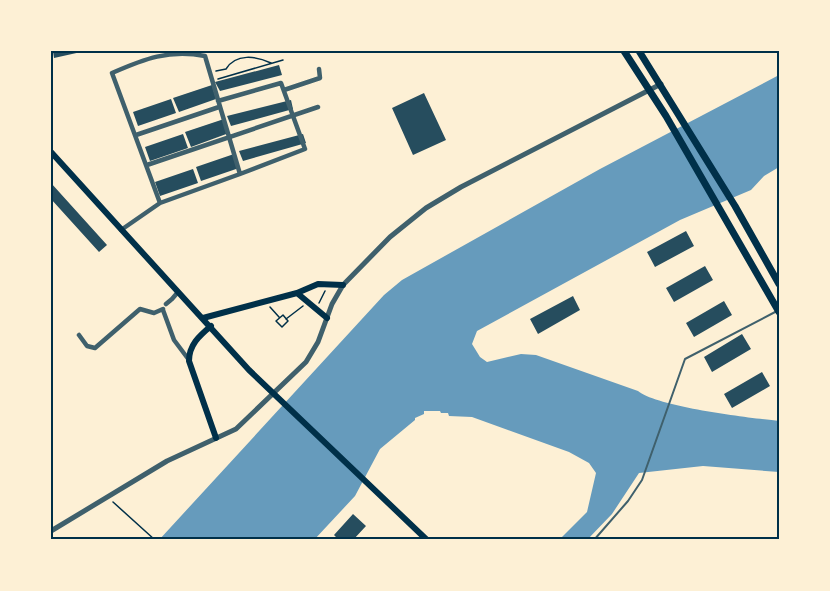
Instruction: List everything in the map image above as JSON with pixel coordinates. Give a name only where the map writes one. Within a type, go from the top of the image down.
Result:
[{"type":"main road","points":[[624,51],[666,116],[778,311]]},
{"type":"main road","points":[[639,51],[678,110],[779,284]]},
{"type":"main road","points":[[51,152],[249,370],[426,539]]},
{"type":"main road","points":[[203,318],[297,293],[318,284],[344,285]]},
{"type":"main road","points":[[297,293],[327,318]]},
{"type":"main road","points":[[211,326],[199,336],[193,345],[189,353],[189,361],[216,438]]},
{"type":"street","points":[[160,202],[111,72],[141,60],[185,52],[205,56],[240,174]]},
{"type":"street","points":[[284,90],[320,78],[320,69]]},
{"type":"street","points":[[121,230],[160,202],[305,149],[281,83],[135,135]]},
{"type":"street","points":[[51,531],[167,461],[236,429],[306,362],[318,342],[344,285],[390,237],[426,208],[471,182],[661,84]]},
{"type":"street","points":[[147,165],[318,107]]},
{"type":"street","points":[[79,334],[87,346],[95,348],[140,309],[149,313],[164,307],[178,292]]},
{"type":"street","points":[[164,307],[174,340],[189,361]]},
{"type":"lane","points":[[594,540],[642,480],[685,359],[778,311]]},
{"type":"path","points":[[209,70],[221,71],[226,69],[232,61],[246,57],[260,58],[272,64]]},
{"type":"path","points":[[212,81],[283,60]]},
{"type":"path","points":[[316,308],[328,285]]},
{"type":"path","points":[[264,300],[280,318]]},
{"type":"path","points":[[286,319],[309,302]]},
{"type":"path","points":[[283,315],[286,319],[288,321],[282,327],[276,321],[283,315]]},
{"type":"path","points":[[107,497],[155,540]]},
{"type":"water","points":[[779,75],[779,167],[764,176],[751,190],[680,220],[477,331],[472,344],[480,357],[487,362],[521,354],[536,355],[664,402],[705,411],[779,421],[779,472],[703,466],[639,473],[612,514],[587,540],[559,540],[587,512],[596,473],[589,463],[569,452],[472,417],[449,416],[448,413],[440,411],[424,411],[424,414],[415,418],[380,449],[355,496],[314,540],[159,540],[384,295],[402,280],[600,169]]},
{"type":"building","points":[[53,51],[81,51],[81,52],[54,58]]},
{"type":"building","points":[[279,65],[282,75],[220,91],[215,82]]},
{"type":"building","points":[[212,85],[216,99],[179,112],[173,98]]},
{"type":"building","points":[[424,93],[446,140],[413,155],[392,108]]},
{"type":"building","points":[[171,99],[176,113],[138,126],[133,112]]},
{"type":"building","points":[[291,100],[293,109],[231,126],[227,116]]},
{"type":"building","points":[[224,119],[229,133],[191,147],[185,132]]},
{"type":"building","points":[[183,134],[188,148],[150,161],[145,147]]},
{"type":"building","points":[[303,134],[306,143],[243,161],[239,151]]},
{"type":"building","points":[[234,154],[239,168],[201,181],[196,167]]},
{"type":"building","points":[[193,169],[198,183],[160,196],[155,182]]},
{"type":"building","points":[[51,183],[107,245],[99,252],[51,199]]},
{"type":"building","points":[[686,231],[694,246],[655,267],[647,252]]},
{"type":"building","points":[[705,266],[713,280],[674,302],[666,288]]},
{"type":"building","points":[[573,296],[580,310],[538,334],[530,319]]},
{"type":"building","points":[[724,301],[732,315],[694,337],[686,323]]},
{"type":"building","points":[[742,334],[751,349],[712,372],[704,357]]},
{"type":"building","points":[[762,372],[770,386],[732,408],[724,394]]},
{"type":"building","points":[[353,514],[366,526],[353,540],[339,540],[334,535]]}]
